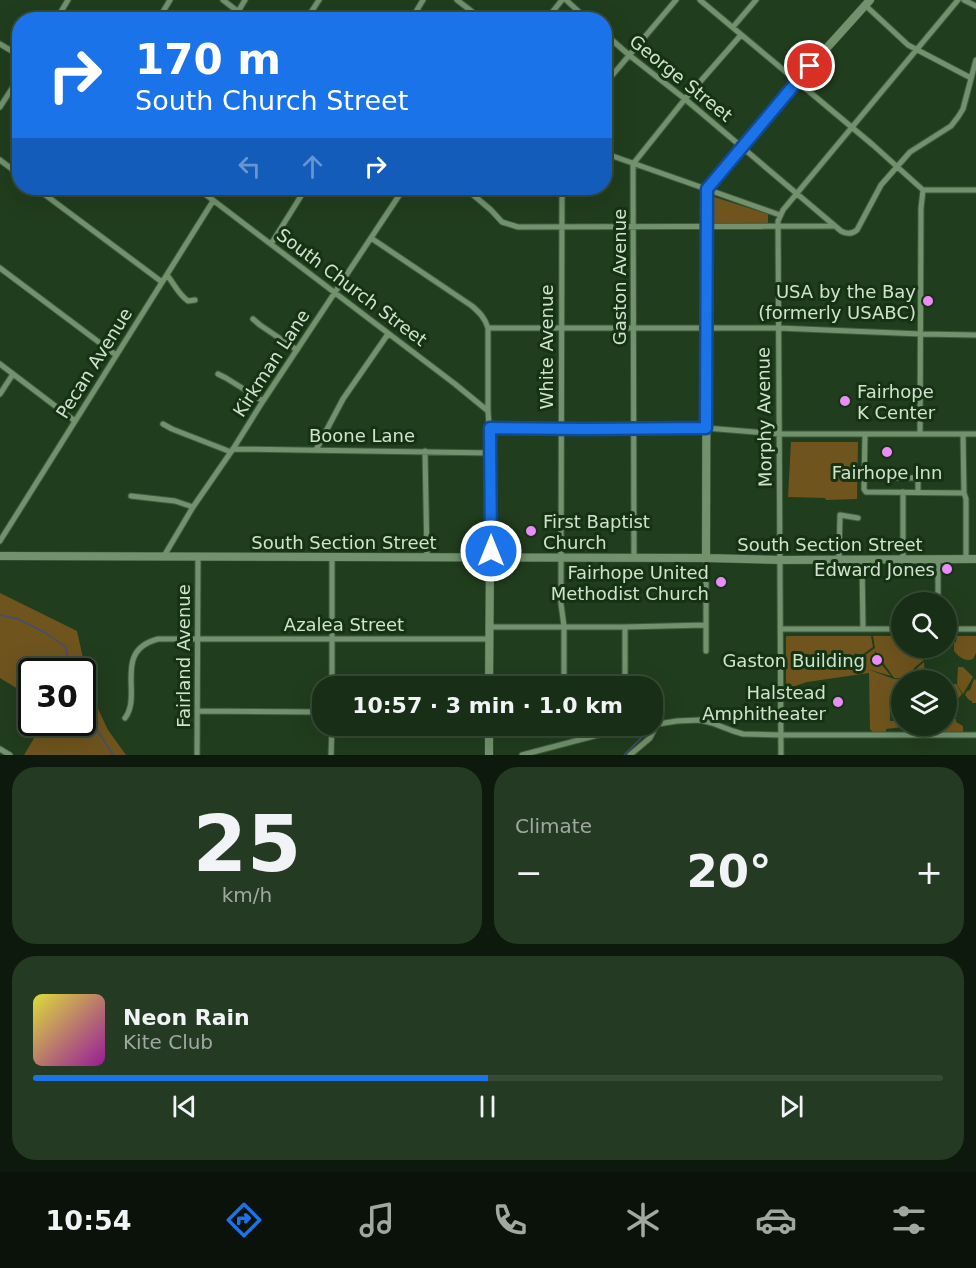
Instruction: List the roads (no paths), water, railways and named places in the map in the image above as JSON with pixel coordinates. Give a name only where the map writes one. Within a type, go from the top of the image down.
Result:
[{"type":"street","points":[[223,0],[238,12],[245,0]]},
{"type":"street","points":[[457,0],[473,12]]},
{"type":"street","points":[[553,12],[564,0],[578,12]]},
{"type":"street","points":[[612,75],[676,0]]},
{"type":"street","points":[[700,0],[898,166],[923,190],[976,190]]},
{"type":"street","points":[[733,27],[756,0]]},
{"type":"street","name":"Morphy Avenue","points":[[781,755],[777,226],[780,215],[796,194],[958,0]]},
{"type":"street","points":[[964,0],[976,6]]},
{"type":"street","points":[[706,651],[707,189],[797,81],[868,3],[908,45],[971,78]]},
{"type":"street","points":[[633,164],[741,34]]},
{"type":"street","name":"George Street","points":[[612,40],[843,233],[857,230],[881,185],[898,166]]},
{"type":"street","points":[[898,166],[910,152],[951,126],[958,117],[963,109],[976,60]]},
{"type":"street","points":[[0,106],[12,88]]},
{"type":"street","points":[[612,156],[780,215]]},
{"type":"street","name":"Gaston Avenue","points":[[633,164],[634,558]]},
{"type":"street","points":[[920,434],[923,190]]},
{"type":"street","points":[[45,195],[162,282]]},
{"type":"street","name":"South Church Street","points":[[207,195],[488,411]]},
{"type":"street","points":[[271,244],[302,195]]},
{"type":"street","name":"Kirkman Lane","points":[[164,556],[193,507],[399,195]]},
{"type":"street","points":[[473,195],[498,219],[518,227],[834,226]]},
{"type":"street","name":"White Avenue","points":[[562,195],[561,604],[564,626],[564,676]]},
{"type":"street","name":"Pecan Avenue","points":[[0,541],[213,201]]},
{"type":"street","points":[[371,238],[472,306],[480,313],[488,328],[488,411],[491,453],[489,676]]},
{"type":"street","points":[[0,268],[116,355]]},
{"type":"street","points":[[167,275],[181,296],[188,301],[195,300]]},
{"type":"street","points":[[253,319],[297,350]]},
{"type":"street","points":[[488,328],[778,328],[976,335]]},
{"type":"street","points":[[316,450],[344,399],[388,334]]},
{"type":"street","points":[[0,364],[75,421]]},
{"type":"street","points":[[0,394],[13,374]]},
{"type":"street","points":[[218,374],[263,400]]},
{"type":"street","name":"Boone Lane","points":[[163,424],[232,451],[491,453]]},
{"type":"street","points":[[490,428],[706,428],[780,434],[976,434]]},
{"type":"street","points":[[864,434],[864,489],[866,492],[964,493]]},
{"type":"street","points":[[963,434],[966,560]]},
{"type":"street","points":[[426,451],[427,557]]},
{"type":"street","points":[[864,477],[915,478],[918,481],[918,493]]},
{"type":"street","points":[[903,492],[903,560]]},
{"type":"street","points":[[131,496],[175,501],[193,507]]},
{"type":"street","points":[[839,560],[840,514],[858,518]]},
{"type":"street","name":"South Section Street","points":[[0,556],[976,560]]},
{"type":"street","name":"Fairland Avenue","points":[[197,755],[198,557]]},
{"type":"street","points":[[332,558],[332,676]]},
{"type":"street","points":[[862,560],[863,629]]},
{"type":"street","points":[[938,560],[938,592]]},
{"type":"street","points":[[489,627],[706,625]]},
{"type":"street","points":[[625,627],[626,676]]},
{"type":"street","points":[[781,629],[891,629]]},
{"type":"street","points":[[957,629],[976,629]]},
{"type":"street","name":"Azalea Street","points":[[125,718],[130,709],[134,658],[148,642],[158,639],[489,639]]},
{"type":"street","points":[[197,711],[312,712]]},
{"type":"street","points":[[663,723],[700,720],[744,734],[976,735]]},
{"type":"street","points":[[331,755],[332,736]]},
{"type":"street","points":[[489,736],[489,755]]},
{"type":"street","points":[[522,755],[594,736]]},
{"type":"street","points":[[630,755],[651,736]]},
{"type":"street","points":[[0,749],[10,755]]},
{"type":"waterway","points":[[0,615],[18,619],[44,632],[66,647],[68,658]]},
{"type":"waterway","points":[[96,728],[113,755]]},
{"type":"waterway","points":[[624,755],[643,736]]},
{"type":"place","name":"USA by the Bay (formerly USABC)","points":[[928,301]]},
{"type":"place","name":"Fairhope K Center","points":[[845,401]]},
{"type":"place","name":"Fairhope Inn","points":[[887,452]]},
{"type":"place","name":"First Baptist Church","points":[[531,531]]},
{"type":"place","name":"Edward Jones","points":[[947,569]]},
{"type":"place","name":"Fairhope United Methodist Church","points":[[721,582]]},
{"type":"place","name":"Gaston Building","points":[[877,660]]},
{"type":"place","name":"Halstead Amphitheater","points":[[838,702]]}]
